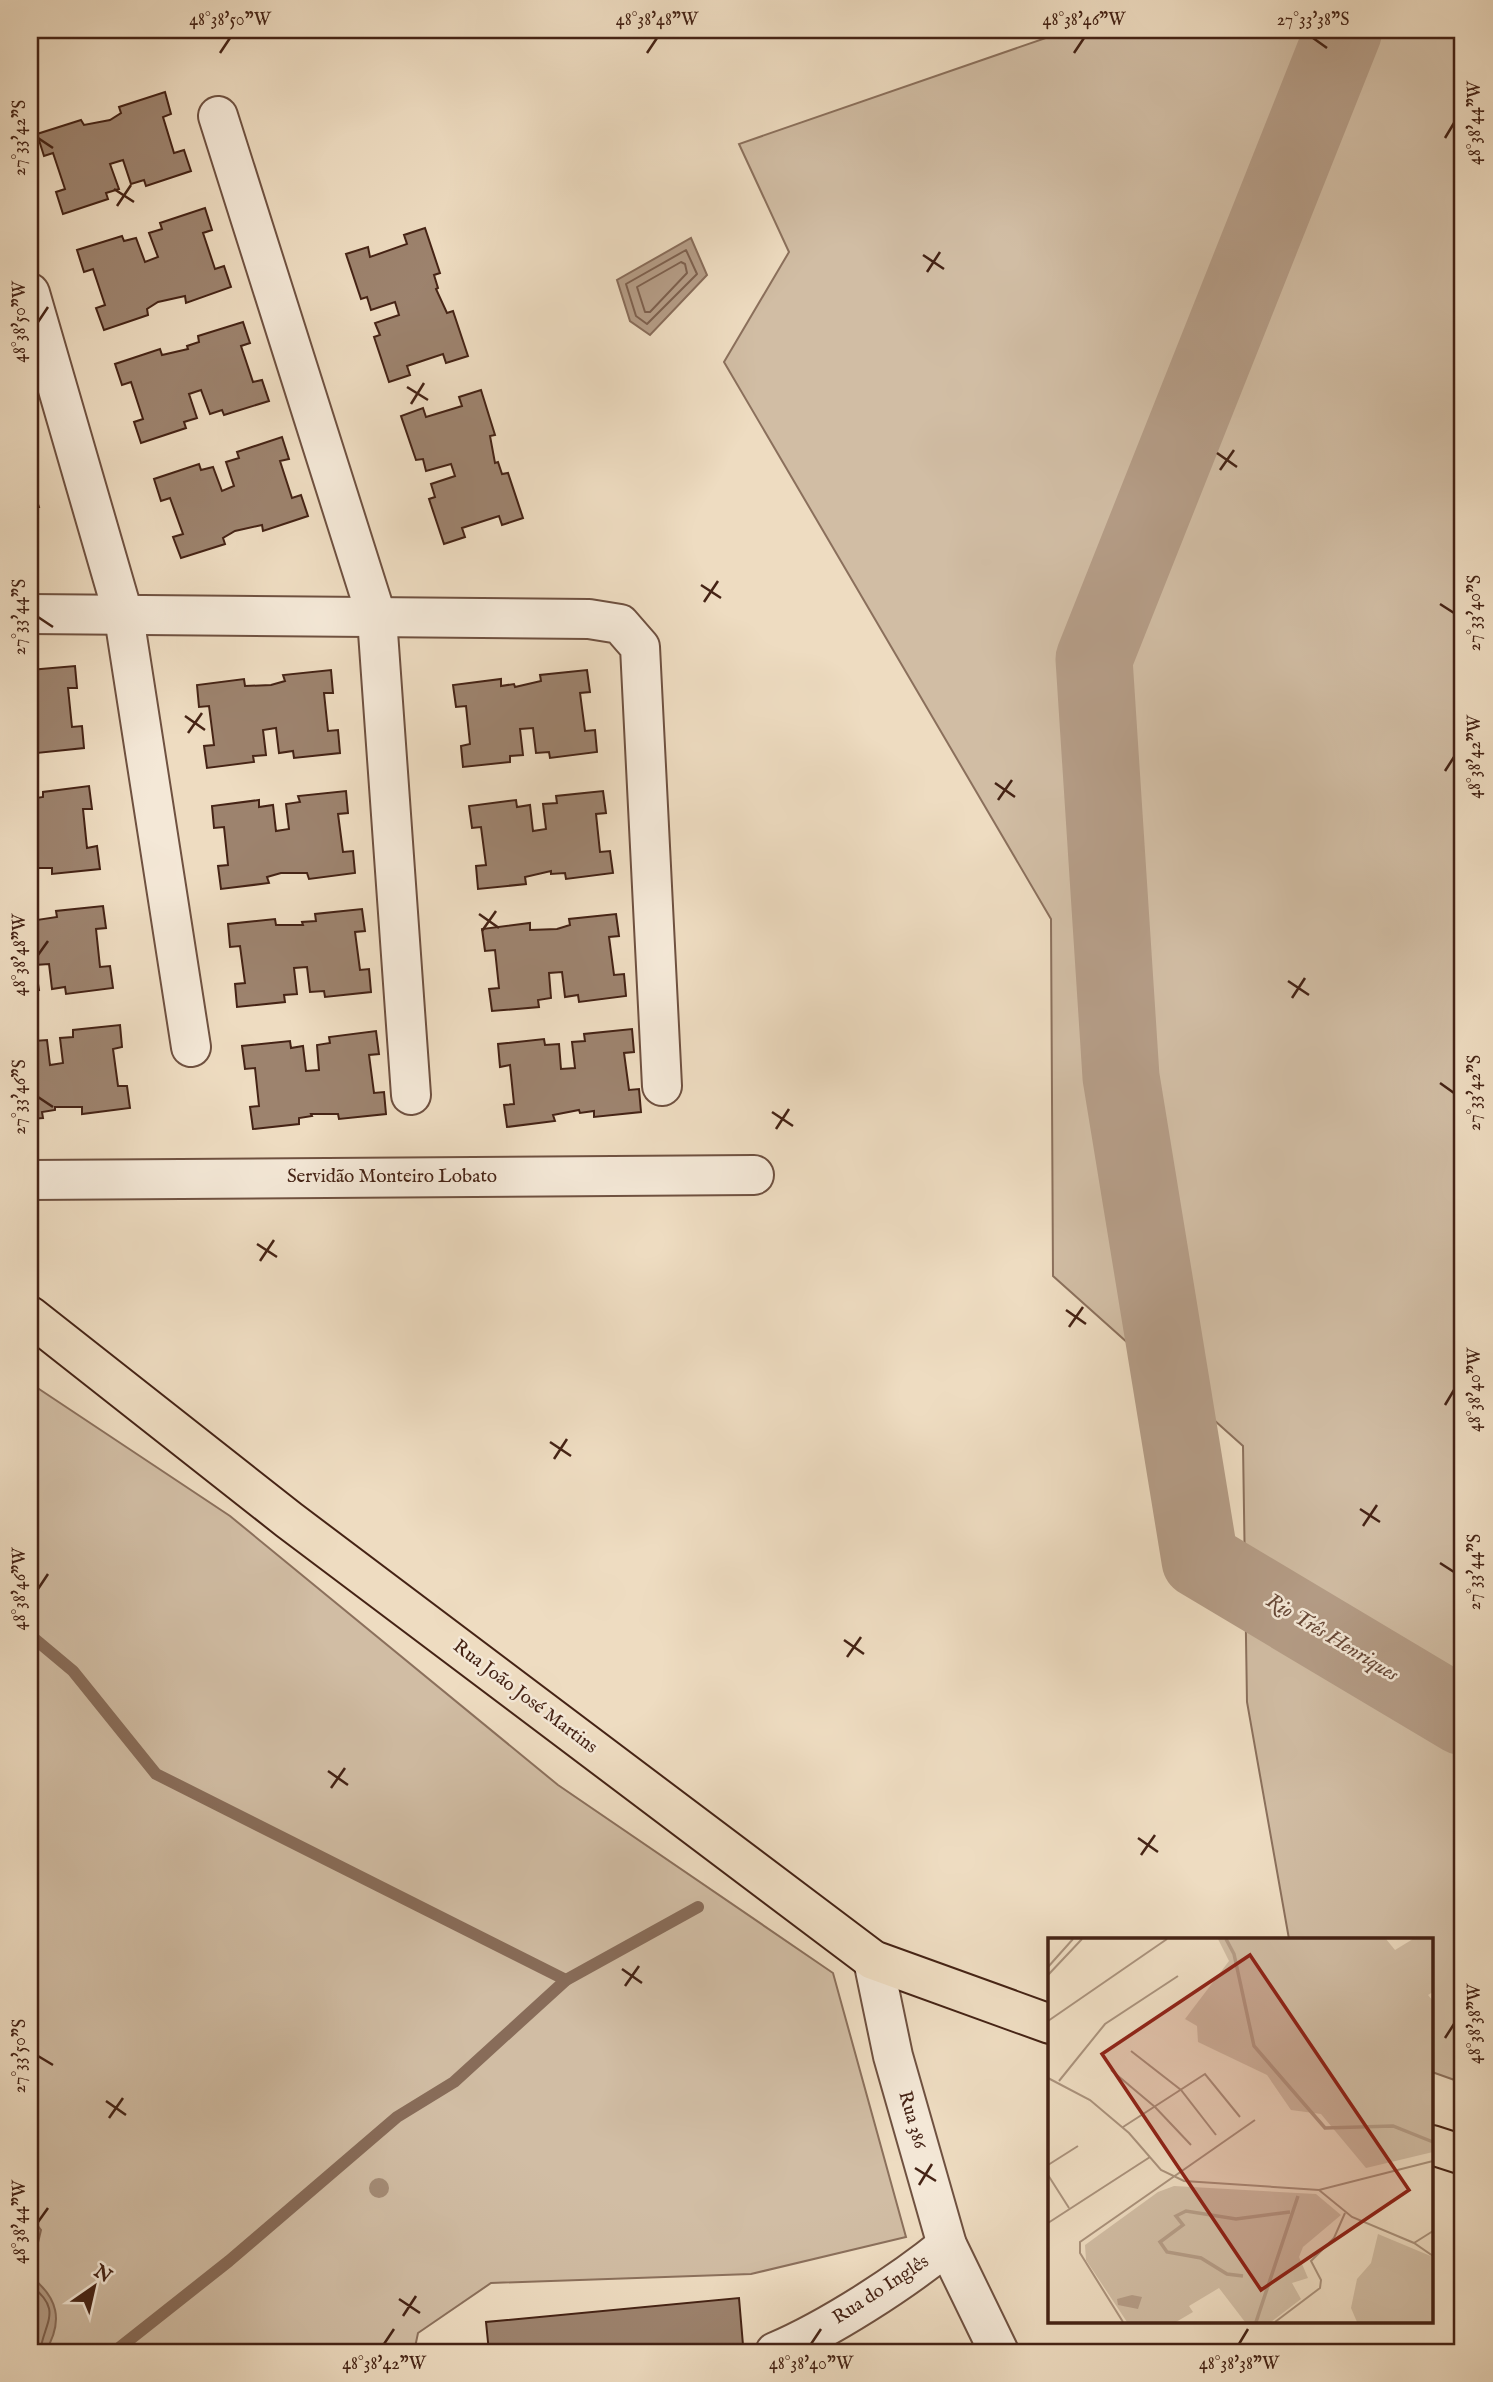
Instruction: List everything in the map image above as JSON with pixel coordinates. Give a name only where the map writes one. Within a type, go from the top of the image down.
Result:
[{"type":"main road","name":"Rua João José Martins","points":[[30,1316],[289,1520],[873,1960],[1048,2023]]},
{"type":"main road","points":[[1434,2146],[1463,2155]]},
{"type":"street","points":[[218,116],[377,618],[411,1095]]},
{"type":"street","points":[[30,293],[124,617],[191,1047]]},
{"type":"street","points":[[30,614],[124,617],[590,619],[620,624],[640,647],[662,1086]]},
{"type":"street","name":"Servidão Monteiro Lobato","points":[[30,1180],[754,1175]]},
{"type":"street","name":"Rua 386","points":[[873,1960],[893,2056],[947,2245],[999,2352]]},
{"type":"street","name":"Rua do Inglês","points":[[775,2352],[801,2341],[924,2264],[947,2245]]},
{"type":"shaded area","points":[[1069,30],[1463,30],[1463,2083],[1434,2073],[1434,1938],[1289,1938],[1247,1702],[1243,1446],[1053,1276],[1051,919],[724,362],[789,252],[739,144]]},
{"type":"shaded area","points":[[30,1383],[230,1516],[558,1785],[833,1973],[906,2237],[751,2274],[491,2283],[418,2333],[414,2352],[30,2352]]},
{"type":"water","points":[[691,238],[707,275],[650,335],[630,321],[617,280]]},
{"type":"water","points":[[30,2216],[41,2230],[30,2276]]},
{"type":"water","points":[[30,2276],[47,2292],[55,2310],[55,2330],[45,2352],[30,2352]]},
{"type":"building","points":[[165,92],[171,114],[163,117],[174,153],[184,150],[191,171],[146,186],[144,180],[131,184],[123,160],[110,164],[119,189],[106,193],[108,199],[63,214],[56,192],[65,189],[53,153],[44,156],[37,134],[81,120],[84,125],[110,120],[121,113],[119,107]]},
{"type":"building","points":[[205,208],[212,230],[203,233],[215,269],[224,266],[231,287],[186,303],[185,296],[158,302],[147,309],[148,315],[104,330],[96,308],[105,305],[93,269],[84,272],[77,250],[122,236],[124,241],[136,238],[145,262],[158,257],[149,233],[162,229],[160,223]]},
{"type":"building","points":[[425,228],[440,273],[434,275],[438,288],[436,289],[447,313],[453,311],[468,356],[446,363],[443,354],[407,366],[410,375],[389,382],[374,337],[380,335],[375,323],[399,315],[395,302],[371,310],[367,297],[361,299],[346,254],[368,247],[370,257],[407,244],[404,235]]},
{"type":"building","points":[[243,322],[250,343],[241,346],[253,382],[262,380],[269,401],[224,415],[222,410],[210,414],[201,390],[189,394],[197,418],[184,422],[186,428],[141,443],[134,422],[143,419],[131,382],[122,385],[115,364],[160,349],[162,355],[188,349],[187,346],[199,342],[198,336]]},
{"type":"building","points":[[481,390],[495,435],[490,436],[495,463],[498,462],[502,474],[508,473],[523,518],[502,525],[499,516],[462,528],[465,537],[444,544],[429,499],[435,497],[431,484],[455,476],[451,464],[426,471],[423,459],[416,460],[401,416],[423,408],[426,417],[462,406],[459,397]]},
{"type":"building","points":[[282,437],[289,459],[280,461],[292,498],[301,495],[308,516],[263,531],[262,525],[235,531],[223,538],[225,544],[181,558],[173,537],[183,534],[170,498],[161,501],[154,479],[199,464],[201,470],[213,467],[222,491],[234,486],[226,462],[239,458],[237,452]]},
{"type":"building","points":[[32,486],[39,507],[30,510],[30,487]]},
{"type":"building","points":[[75,666],[77,688],[68,688],[72,727],[82,726],[84,748],[37,753],[37,747],[30,748],[30,670]]},
{"type":"building","points":[[331,670],[333,693],[324,693],[328,731],[338,730],[340,753],[294,758],[293,751],[279,753],[276,728],[263,730],[266,755],[253,756],[254,762],[207,768],[204,746],[214,745],[209,706],[199,707],[197,685],[244,679],[245,686],[271,685],[285,681],[283,675]]},
{"type":"building","points":[[587,670],[590,692],[580,693],[585,731],[595,730],[597,752],[550,758],[549,752],[536,753],[533,728],[520,729],[523,755],[510,756],[510,762],[463,767],[461,746],[470,744],[466,706],[456,707],[453,685],[501,679],[501,686],[514,684],[515,687],[541,681],[540,675]]},
{"type":"building","points":[[89,786],[92,809],[83,809],[87,848],[97,846],[100,869],[52,874],[52,868],[30,868],[30,824],[33,824],[30,799],[43,797],[43,792]]},
{"type":"building","points":[[346,791],[348,813],[338,814],[343,852],[353,851],[355,873],[309,879],[307,873],[281,873],[267,877],[269,883],[221,889],[218,866],[228,865],[224,827],[214,828],[212,806],[259,800],[259,807],[273,805],[276,831],[289,829],[286,804],[300,802],[298,796]]},
{"type":"building","points":[[603,791],[606,813],[596,814],[600,852],[610,851],[613,873],[566,879],[565,873],[551,874],[551,871],[525,877],[526,884],[478,889],[476,866],[486,865],[481,827],[472,828],[469,806],[516,800],[517,807],[530,805],[533,831],[546,829],[543,804],[557,803],[556,796]]},
{"type":"building","points":[[103,906],[106,928],[96,929],[100,967],[110,966],[113,988],[66,994],[65,987],[52,989],[49,964],[35,965],[39,990],[30,991],[30,921],[57,917],[56,911]]},
{"type":"building","points":[[362,909],[365,931],[355,932],[360,970],[369,969],[371,992],[325,997],[324,991],[310,992],[307,967],[294,968],[297,994],[284,995],[285,1002],[237,1007],[235,984],[245,983],[240,946],[230,947],[228,924],[275,919],[276,925],[303,925],[302,922],[316,921],[315,914]]},
{"type":"building","points":[[616,914],[619,936],[609,937],[614,975],[624,974],[626,996],[579,1002],[578,995],[565,997],[562,972],[549,973],[551,998],[538,1000],[539,1007],[492,1011],[489,989],[499,988],[495,950],[485,951],[482,929],[530,923],[530,930],[557,929],[570,925],[569,919]]},
{"type":"building","points":[[120,1025],[122,1047],[113,1049],[118,1086],[127,1086],[130,1108],[82,1114],[82,1107],[55,1107],[55,1110],[42,1112],[43,1118],[30,1119],[30,1036],[33,1035],[34,1041],[47,1040],[50,1065],[63,1063],[60,1038],[73,1037],[73,1030]]},
{"type":"building","points":[[632,1029],[634,1052],[624,1053],[629,1090],[639,1089],[641,1112],[594,1117],[594,1111],[580,1113],[579,1110],[553,1115],[555,1121],[507,1127],[504,1105],[514,1104],[510,1065],[500,1067],[498,1044],[544,1039],[545,1045],[559,1044],[561,1069],[575,1068],[572,1042],[585,1041],[584,1034]]},
{"type":"building","points":[[376,1031],[379,1054],[369,1055],[374,1093],[384,1092],[386,1114],[339,1119],[338,1114],[311,1114],[312,1116],[299,1118],[299,1124],[253,1129],[250,1107],[259,1106],[255,1068],[245,1069],[242,1046],[290,1041],[291,1048],[303,1046],[306,1071],[319,1070],[317,1045],[330,1043],[329,1037]]},
{"type":"building","points":[[739,2298],[743,2345],[665,2352],[489,2352],[486,2322]]},
{"type":"waterway","name":"Rio Três Henriques","points":[[1344,30],[1094,659],[1121,1077],[1200,1560],[1463,1717]]},
{"type":"waterway","points":[[30,1635],[73,1671],[156,1774],[566,1980]]},
{"type":"waterway","points":[[114,2352],[229,2261],[397,2117],[454,2082],[566,1980],[698,1907]]}]
